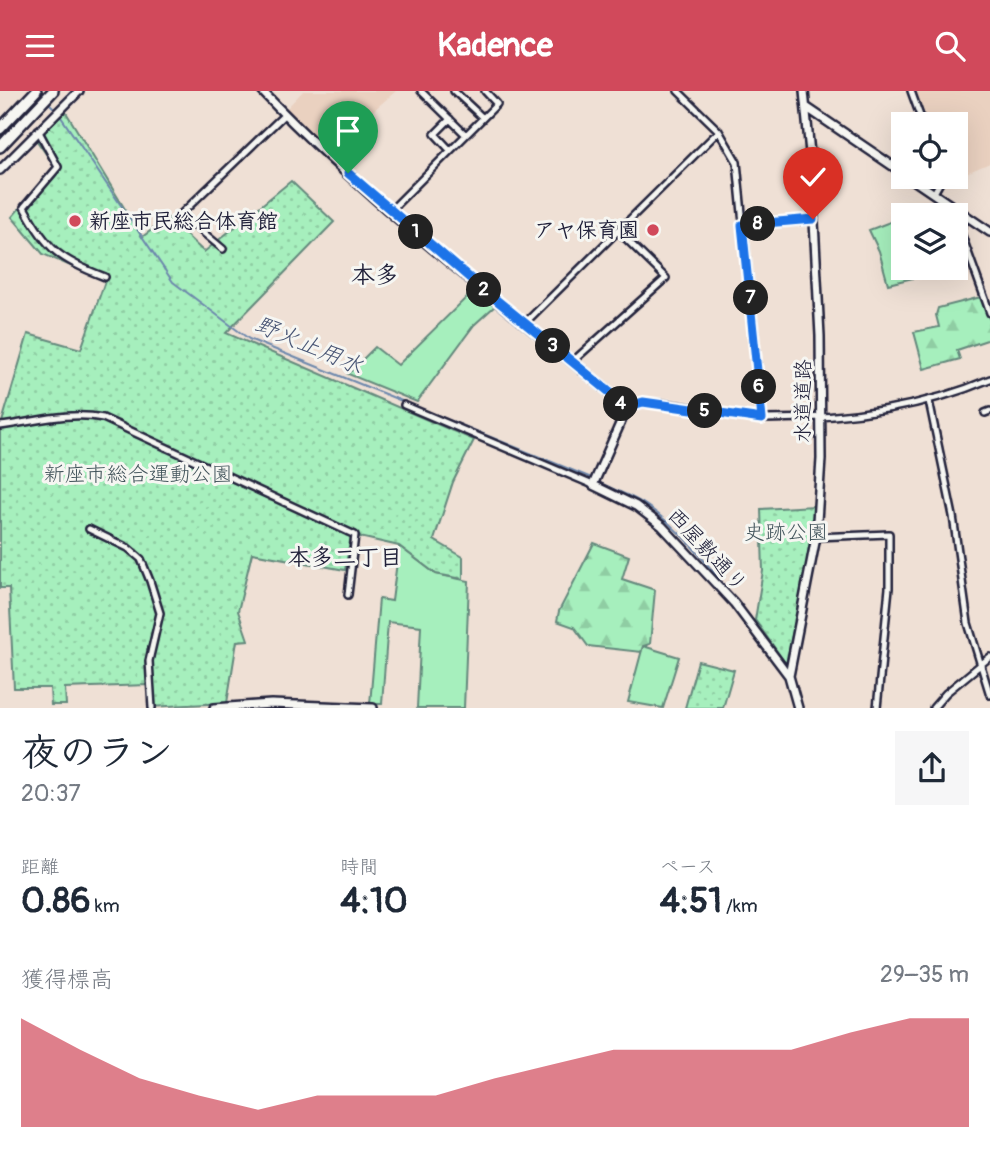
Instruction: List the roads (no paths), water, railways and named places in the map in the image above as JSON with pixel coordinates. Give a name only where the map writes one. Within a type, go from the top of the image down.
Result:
[{"type":"highway","points":[[0,129],[36,91]]},
{"type":"highway","points":[[0,147],[53,91]]},
{"type":"street","points":[[0,170],[79,91]]},
{"type":"street","points":[[262,91],[391,210],[524,324],[618,399],[623,408],[620,424],[593,485],[404,405]]},
{"type":"street","points":[[421,91],[466,135]]},
{"type":"street","points":[[454,91],[483,118]]},
{"type":"street","points":[[391,210],[498,104],[485,91]]},
{"type":"street","points":[[678,91],[719,131],[737,162],[762,419]]},
{"type":"street","name":"水道道路","points":[[798,708],[789,676],[820,511],[820,336],[804,91]]},
{"type":"street","points":[[911,91],[919,112]]},
{"type":"street","points":[[806,107],[891,165]]},
{"type":"street","points":[[223,249],[181,215],[285,114]]},
{"type":"street","points":[[450,119],[435,134],[450,150]]},
{"type":"street","points":[[38,130],[58,167],[24,207],[41,240],[73,265],[105,277]]},
{"type":"street","points":[[524,324],[719,131]]},
{"type":"street","points":[[928,189],[948,203]]},
{"type":"street","points":[[934,193],[936,189]]},
{"type":"street","points":[[968,217],[990,232]]},
{"type":"street","points":[[742,225],[813,219]]},
{"type":"street","points":[[572,362],[666,278],[617,230]]},
{"type":"street","points":[[968,252],[990,313]]},
{"type":"street","points":[[623,408],[643,402],[762,419],[820,417],[929,401],[990,379]]},
{"type":"street","points":[[929,401],[953,516],[968,623],[990,695]]},
{"type":"street","points":[[0,426],[67,415],[86,414],[103,418],[355,535],[348,595]]},
{"type":"street","name":"西屋敷通り","points":[[593,485],[636,506],[662,526],[734,603],[789,676]]},
{"type":"street","points":[[89,529],[128,548],[141,559],[150,581],[160,613],[149,661],[152,708]]},
{"type":"street","points":[[816,537],[889,534],[888,588],[877,708]]},
{"type":"street","points":[[933,708],[946,693],[990,657]]},
{"type":"street","points":[[214,708],[275,704],[373,708]]},
{"type":"waterway","name":"野火止用水","points":[[47,101],[53,107]]},
{"type":"waterway","name":"野火止用水","points":[[61,117],[173,282],[249,339],[589,477]]},
{"type":"waterway","name":"野火止用水","points":[[598,482],[636,499],[659,515],[694,549],[734,598]]},
{"type":"place","name":"新座市民総合体育館","points":[[75,221]]},
{"type":"place","name":"アヤ保育園","points":[[653,230]]},
{"type":"district","name":"本多","points":[[375,275]]},
{"type":"district","name":"本多二丁目","points":[[345,557]]},
{"type":"park label","name":"新座市総合運動公園","points":[[138,474]]},
{"type":"park label","name":"史跡公園","points":[[786,532]]}]
